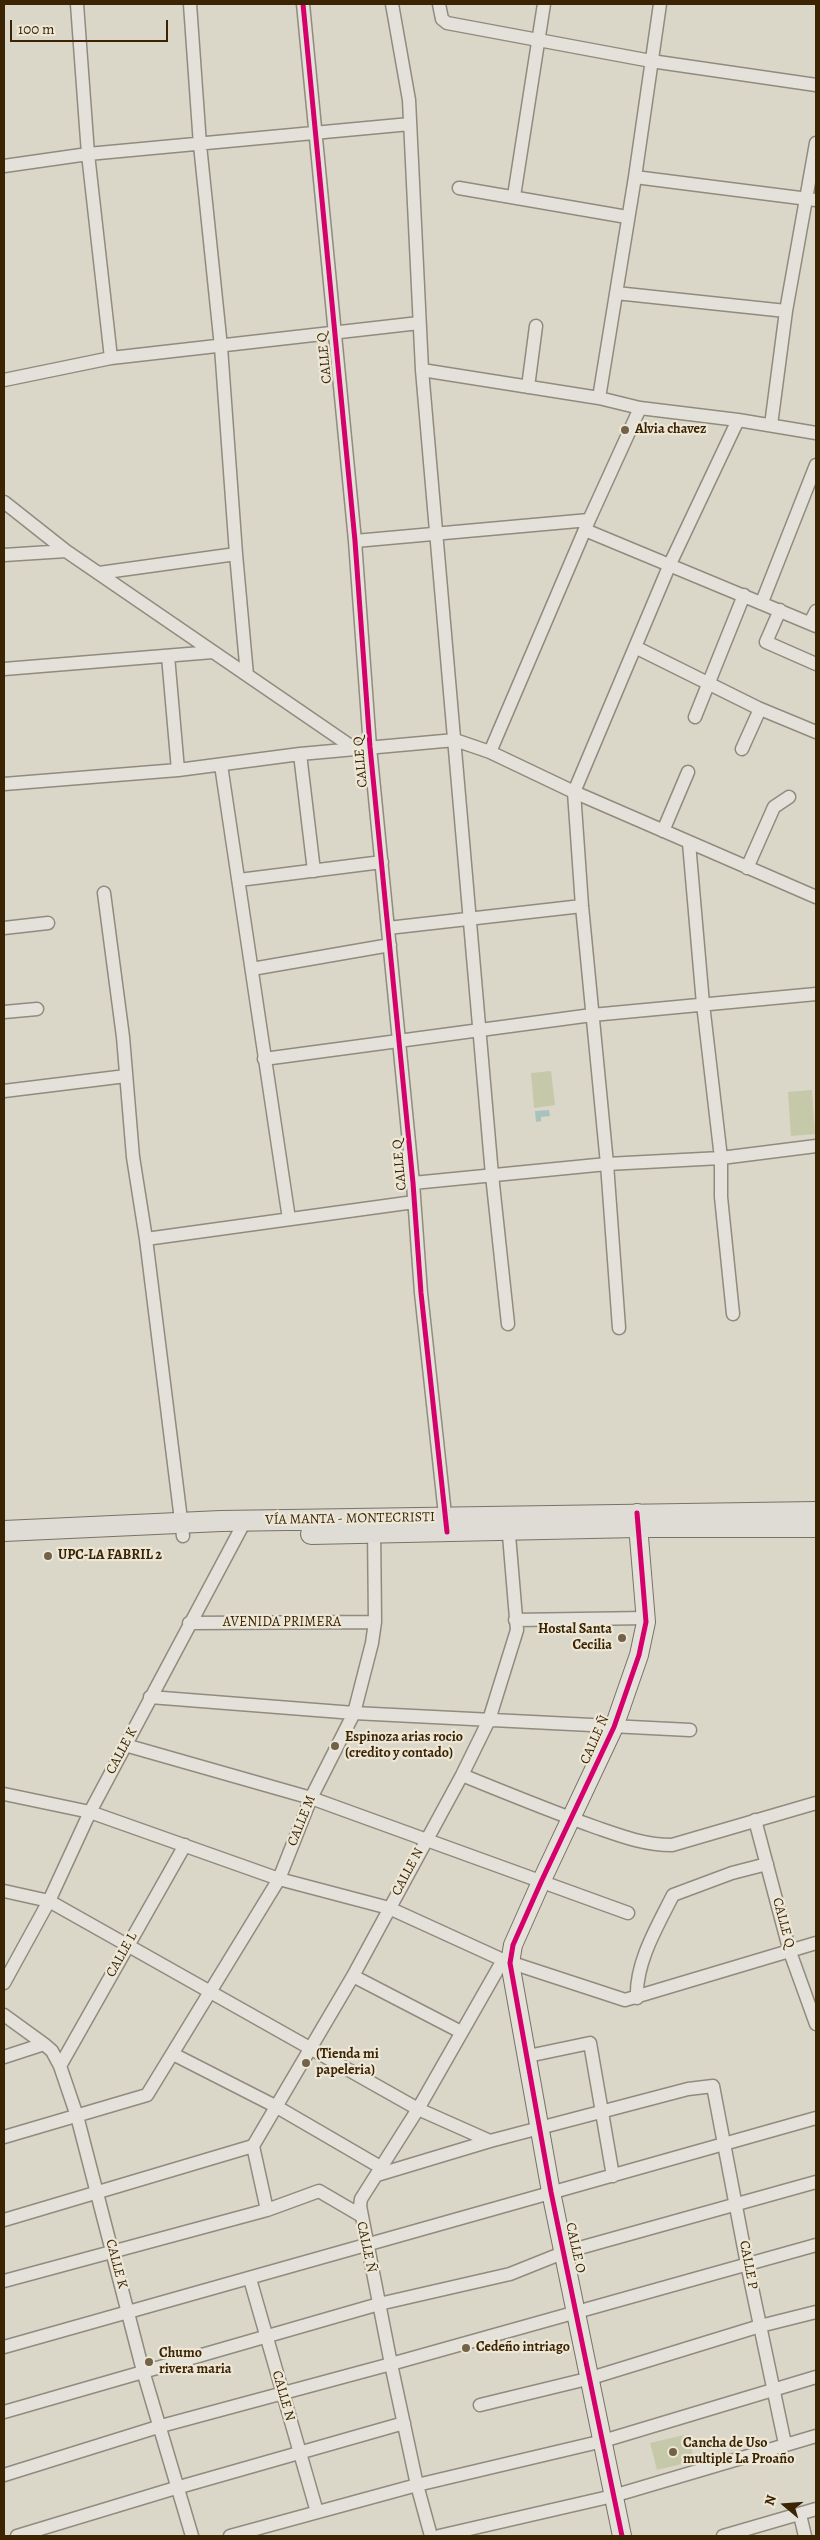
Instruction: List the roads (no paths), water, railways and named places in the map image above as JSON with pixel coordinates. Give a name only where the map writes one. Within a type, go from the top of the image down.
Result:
[{"type":"main road","name":"VÍA MANTA - MONTECRISTI","points":[[4,1531],[374,1527],[638,1520],[816,1512]]},
{"type":"main road","name":"VÍA MANTA - MONTECRISTI","points":[[638,1520],[816,1527]]},
{"type":"main road","name":"VÍA MANTA - MONTECRISTI","points":[[4,1545],[183,1529]]},
{"type":"street","points":[[77,4],[88,154],[111,358]]},
{"type":"street","points":[[190,4],[200,145],[221,347],[247,674]]},
{"type":"street","name":"CALLE Q","points":[[303,4],[355,541],[370,747],[413,1183],[420,1293],[446,1525]]},
{"type":"street","points":[[392,4],[409,100],[422,370],[438,534],[479,1031],[508,1324]]},
{"type":"street","points":[[439,4],[442,19],[447,23],[651,61],[816,85]]},
{"type":"street","points":[[514,196],[544,4]]},
{"type":"street","points":[[599,398],[627,216],[635,177],[660,4]]},
{"type":"street","points":[[4,166],[88,154],[410,124]]},
{"type":"street","points":[[771,425],[786,311],[812,199],[816,143]]},
{"type":"street","points":[[635,177],[812,199]]},
{"type":"street","points":[[460,188],[627,216]]},
{"type":"street","points":[[616,293],[786,311]]},
{"type":"street","points":[[4,380],[111,358],[419,323]]},
{"type":"street","points":[[528,387],[536,326]]},
{"type":"street","points":[[422,370],[599,398],[640,408],[738,420],[816,433]]},
{"type":"street","points":[[490,752],[587,525],[640,408]]},
{"type":"street","points":[[619,1328],[607,1164],[582,906],[574,792],[670,564],[738,420]]},
{"type":"street","points":[[762,602],[816,465]]},
{"type":"street","points":[[4,502],[66,551],[355,749]]},
{"type":"street","points":[[355,541],[587,525],[670,564],[813,624],[816,611]]},
{"type":"street","points":[[4,555],[66,551]]},
{"type":"street","points":[[99,573],[236,554]]},
{"type":"street","points":[[695,717],[744,595]]},
{"type":"street","points":[[780,610],[766,642],[816,664]]},
{"type":"street","points":[[635,647],[760,709],[816,732]]},
{"type":"street","points":[[4,668],[213,652]]},
{"type":"street","points":[[168,656],[178,770]]},
{"type":"street","points":[[742,749],[760,709]]},
{"type":"street","points":[[4,784],[178,770],[300,754],[455,740],[490,752],[574,792],[816,897]]},
{"type":"street","points":[[300,754],[314,871]]},
{"type":"street","points":[[221,765],[289,1219]]},
{"type":"street","points":[[664,831],[688,772]]},
{"type":"street","points":[[747,868],[774,807],[789,797]]},
{"type":"street","points":[[689,843],[703,1004],[721,1158],[721,1197],[733,1314]]},
{"type":"street","points":[[239,880],[382,862]]},
{"type":"street","points":[[104,893],[126,1076],[133,1157],[146,1239],[183,1529]]},
{"type":"street","points":[[388,928],[582,906]]},
{"type":"street","points":[[4,928],[48,923]]},
{"type":"street","points":[[252,969],[390,946]]},
{"type":"street","points":[[264,1059],[592,1015],[703,1004],[816,996]]},
{"type":"street","points":[[4,1012],[37,1009]]},
{"type":"street","points":[[4,1091],[126,1076]]},
{"type":"street","points":[[413,1183],[607,1164],[721,1158],[816,1146]]},
{"type":"street","points":[[146,1239],[414,1202]]},
{"type":"street","name":"CALLE Ñ","points":[[431,2536],[417,2485],[365,2243],[360,2215],[361,2199],[418,2109],[461,2032],[507,1962],[540,1882],[614,1727],[639,1655],[646,1618],[638,1520]]},
{"type":"street","name":"CALLE N","points":[[253,2146],[353,1976],[426,1838],[462,1775],[489,1720],[517,1630],[508,1522]]},
{"type":"street","name":"CALLE M","points":[[77,2116],[147,2096],[279,1879],[311,1798],[354,1714],[372,1643],[374,1622],[374,1527]]},
{"type":"street","name":"CALLE K","points":[[4,1983],[48,1901],[90,1812],[241,1528]]},
{"type":"street","points":[[516,1620],[646,1618]]},
{"type":"street","name":"AVENIDA PRIMERA","points":[[190,1623],[374,1622]]},
{"type":"street","points":[[150,1697],[354,1714],[690,1730]]},
{"type":"street","points":[[125,1745],[311,1798],[426,1838],[540,1882],[628,1913]]},
{"type":"street","points":[[462,1775],[571,1819],[638,1842],[655,1845],[672,1845],[816,1803]]},
{"type":"street","points":[[4,1794],[90,1812],[279,1879],[389,1908],[507,1962],[625,2000],[637,1998],[816,1943]]},
{"type":"street","name":"CALLE Q","points":[[755,1820],[790,1952],[816,2024]]},
{"type":"street","name":"CALLE L","points":[[60,2066],[185,1845]]},
{"type":"street","points":[[637,1998],[636,1984],[674,1895],[732,1873],[766,1864]]},
{"type":"street","points":[[4,1891],[48,1901],[128,1944],[418,2109],[490,2141]]},
{"type":"street","name":"CALLE O","points":[[507,1962],[528,2056],[551,2192],[591,2378],[622,2536]]},
{"type":"street","points":[[353,1976],[461,2032]]},
{"type":"street","name":"CALLE K","points":[[4,2015],[44,2044],[52,2052],[60,2066],[77,2116],[143,2371],[161,2426],[192,2536]]},
{"type":"street","points":[[528,2056],[590,2043],[613,2176]]},
{"type":"street","points":[[4,2057],[44,2044]]},
{"type":"street","points":[[173,2054],[277,2107],[380,2171],[602,2112]]},
{"type":"street","name":"CALLE P","points":[[602,2112],[688,2089],[713,2086],[747,2264],[785,2444]]},
{"type":"street","points":[[4,2137],[77,2116]]},
{"type":"street","points":[[4,2347],[250,2279],[365,2243],[724,2146],[816,2118]]},
{"type":"street","points":[[4,2220],[253,2146],[267,2210]]},
{"type":"street","points":[[4,2412],[379,2304],[510,2274],[564,2252],[736,2206],[816,2182]]},
{"type":"street","points":[[4,2281],[267,2210],[319,2191],[360,2215]]},
{"type":"street","points":[[4,2475],[161,2426],[391,2364],[816,2245]]},
{"type":"street","name":"CALLE N","points":[[250,2279],[317,2512]]},
{"type":"street","points":[[480,2405],[591,2378],[760,2326],[816,2312]]},
{"type":"street","points":[[230,2536],[417,2485],[603,2441],[773,2388],[816,2377]]},
{"type":"street","points":[[17,2536],[178,2487],[404,2423]]},
{"type":"street","points":[[439,2536],[613,2496],[816,2436]]},
{"type":"street","points":[[723,2536],[816,2510]]},
{"type":"street","points":[[800,2515],[805,2536]]},
{"type":"water","points":[[549,1110],[550,1116],[541,1117],[541,1121],[536,1122],[535,1111]]},
{"type":"place","name":"Alvia chavez","points":[[625,430]]},
{"type":"place","name":"UPC-LA FABRIL 2","points":[[48,1556]]},
{"type":"place","name":"Hostal Santa Cecilia","points":[[622,1638]]},
{"type":"place","name":"Espinoza arias rocio (credito y contado)","points":[[335,1746]]},
{"type":"place","name":"(Tienda mi papeleria)","points":[[306,2063]]},
{"type":"place","name":"Cedeño intriago","points":[[466,2348]]},
{"type":"place","name":"Chumo rivera maria","points":[[149,2362]]},
{"type":"place","name":"Cancha de Uso multiple La Proaño","points":[[673,2452]]}]
